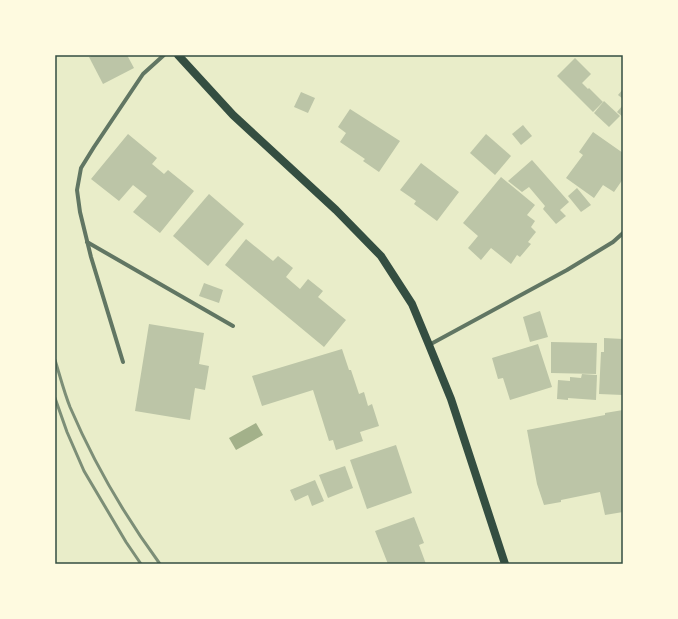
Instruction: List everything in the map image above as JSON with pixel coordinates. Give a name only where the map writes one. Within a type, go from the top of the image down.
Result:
[{"type":"main road","points":[[178,55],[233,115],[336,210],[381,256],[412,304],[451,399],[505,564]]},
{"type":"street","points":[[123,362],[87,242],[80,212],[77,190],[81,168],[94,147],[143,74],[164,55]]},
{"type":"street","points":[[429,345],[567,270],[613,242],[623,234]]},
{"type":"street","points":[[87,242],[234,326]]},
{"type":"shaded area","points":[[256,423],[263,435],[236,450],[229,438]]},
{"type":"building","points":[[94,55],[127,55],[134,68],[103,84],[89,57]]},
{"type":"building","points":[[575,58],[591,74],[582,83],[603,102],[593,112],[557,76]]},
{"type":"building","points":[[623,89],[623,99],[618,95]]},
{"type":"building","points":[[301,92],[315,98],[308,113],[294,107]]},
{"type":"building","points":[[604,101],[620,116],[609,127],[594,113]]},
{"type":"building","points":[[623,105],[623,117],[617,112]]},
{"type":"building","points":[[350,109],[400,141],[379,172],[363,161],[365,159],[340,142],[346,133],[338,127]]},
{"type":"building","points":[[523,125],[532,136],[521,145],[512,134]]},
{"type":"building","points":[[593,132],[623,153],[623,179],[614,192],[603,185],[594,198],[566,178],[583,155],[579,152]]},
{"type":"building","points":[[128,134],[157,158],[152,164],[164,174],[168,170],[194,191],[160,233],[133,212],[147,196],[133,185],[119,201],[91,179]]},
{"type":"building","points":[[486,134],[511,156],[495,175],[470,153]]},
{"type":"building","points":[[532,160],[569,202],[560,210],[566,216],[556,224],[543,209],[545,206],[529,187],[522,192],[508,181]]},
{"type":"building","points":[[421,163],[459,192],[437,221],[414,204],[416,201],[400,190]]},
{"type":"building","points":[[501,177],[535,205],[527,215],[535,221],[531,227],[536,232],[528,242],[531,244],[520,257],[517,255],[511,264],[491,248],[481,260],[468,248],[478,236],[463,223]]},
{"type":"building","points":[[577,188],[591,205],[581,212],[568,196]]},
{"type":"building","points":[[209,194],[244,224],[208,266],[173,236]]},
{"type":"building","points":[[246,239],[273,261],[278,256],[293,268],[286,277],[300,289],[308,279],[323,291],[318,297],[346,320],[324,347],[225,265]]},
{"type":"building","points":[[204,283],[223,290],[219,303],[199,296]]},
{"type":"building","points":[[540,311],[548,337],[530,342],[523,317]]},
{"type":"building","points":[[149,324],[204,333],[199,364],[209,366],[205,390],[195,388],[190,420],[135,411]]},
{"type":"building","points":[[604,338],[623,339],[623,395],[599,394],[601,352],[604,352]]},
{"type":"building","points":[[551,342],[597,343],[596,374],[551,373]]},
{"type":"building","points":[[538,344],[552,387],[510,400],[503,378],[498,379],[492,358]]},
{"type":"building","points":[[342,349],[359,394],[364,392],[368,406],[372,404],[379,426],[360,432],[363,441],[336,450],[333,440],[329,441],[313,390],[262,406],[252,376]]},
{"type":"building","points":[[582,374],[597,375],[596,400],[568,398],[568,400],[557,399],[558,380],[570,381],[570,377],[581,378]]},
{"type":"building","points":[[623,410],[623,512],[605,515],[600,492],[544,505],[537,484],[527,430],[605,415],[605,413]]},
{"type":"building","points":[[396,445],[412,493],[367,509],[350,460]]},
{"type":"building","points":[[345,466],[353,488],[328,498],[319,475]]},
{"type":"building","points":[[315,480],[324,501],[312,506],[308,495],[295,501],[290,490]]},
{"type":"building","points":[[414,517],[424,543],[419,545],[426,564],[388,564],[375,531]]},
{"type":"railway","points":[[55,360],[70,407],[89,448],[122,508],[160,564]]},
{"type":"railway","points":[[55,398],[67,432],[84,471],[126,542],[141,564]]}]
